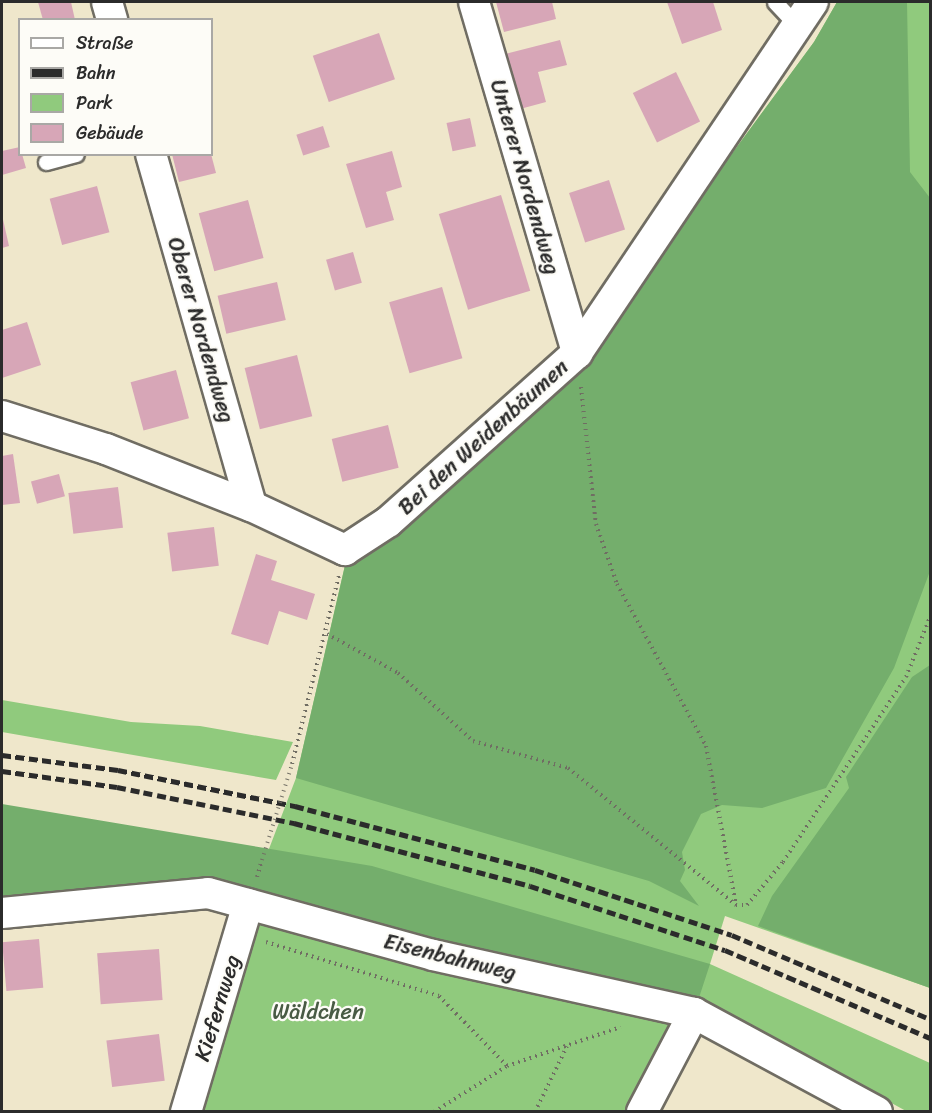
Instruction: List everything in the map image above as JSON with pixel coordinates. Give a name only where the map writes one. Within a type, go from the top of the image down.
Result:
[{"type":"street","points":[[107,2],[111,18]]},
{"type":"street","name":"Unterer Nordendweg","points":[[474,2],[577,353]]},
{"type":"street","name":"Bei den Weidenbäumen","points":[[345,550],[388,522],[577,353],[813,2]]},
{"type":"street","name":"Oberer Nordendweg","points":[[152,156],[251,506]]},
{"type":"street","points":[[2,416],[106,449],[251,506],[345,550]]},
{"type":"street","name":"Eisenbahnweg","points":[[2,913],[208,893],[433,956],[694,1013],[877,1112]]},
{"type":"street","name":"Kiefernweg","points":[[186,1112],[248,904]]},
{"type":"street","points":[[642,1112],[694,1013]]},
{"type":"lane","points":[[775,2],[797,26]]},
{"type":"lane","points":[[46,162],[68,156]]},
{"type":"path","points":[[577,353],[597,524],[617,584],[706,746],[736,905]]},
{"type":"path","points":[[262,860],[292,764],[327,633],[345,550]]},
{"type":"path","points":[[736,905],[758,897],[783,862],[906,677],[930,617]]},
{"type":"path","points":[[327,633],[398,673],[473,741],[568,768],[736,905]]},
{"type":"path","points":[[239,934],[439,996],[507,1066]]},
{"type":"path","points":[[434,1112],[507,1066],[621,1027]]},
{"type":"path","points":[[535,1112],[567,1045]]},
{"type":"green space","name":"Wäldchen","points":[[837,2],[930,2],[930,988],[725,916],[710,964],[930,1063],[930,1111],[906,1111],[700,998],[647,1111],[184,1112],[248,904],[296,778],[346,561],[582,358],[814,42]]},
{"type":"green space","points":[[837,2],[907,2],[910,172],[930,198],[930,571],[894,668],[826,788],[762,808],[722,805],[701,814],[682,852],[685,870],[680,881],[699,906],[649,881],[296,778],[346,561],[582,358],[814,42]]},
{"type":"green space","points":[[930,665],[930,988],[758,926],[772,896],[849,788],[846,777],[912,677]]},
{"type":"green space","points":[[2,700],[131,722],[200,726],[293,742],[276,780],[2,732]]},
{"type":"green space","points":[[2,804],[372,866],[710,964],[694,1013],[248,904],[2,917]]},
{"type":"building","points":[[38,2],[71,2],[75,18],[42,18]]},
{"type":"building","points":[[496,2],[552,2],[556,19],[504,32]]},
{"type":"building","points":[[667,2],[713,2],[722,30],[682,44]]},
{"type":"building","points":[[379,33],[395,79],[329,102],[313,56]]},
{"type":"building","points":[[560,40],[567,65],[538,72],[546,102],[520,109],[505,54]]},
{"type":"building","points":[[676,72],[700,121],[657,142],[633,93]]},
{"type":"building","points":[[470,118],[476,146],[453,151],[447,123]]},
{"type":"building","points":[[323,126],[330,147],[303,156],[296,135]]},
{"type":"building","points":[[18,147],[18,156],[23,156],[26,168],[2,175],[2,151]]},
{"type":"building","points":[[392,151],[402,187],[386,192],[394,220],[366,228],[346,164]]},
{"type":"building","points":[[172,156],[212,156],[216,173],[179,182]]},
{"type":"building","points":[[609,180],[625,229],[585,242],[569,193]]},
{"type":"building","points":[[97,186],[109,232],[62,245],[50,199]]},
{"type":"building","points":[[501,195],[530,291],[468,310],[439,214]]},
{"type":"building","points":[[248,200],[264,258],[214,271],[199,213]]},
{"type":"building","points":[[2,215],[9,246],[2,248]]},
{"type":"building","points":[[353,252],[362,283],[335,290],[326,260]]},
{"type":"building","points":[[277,282],[286,320],[226,334],[218,296]]},
{"type":"building","points":[[442,287],[462,358],[410,373],[389,302]]},
{"type":"building","points":[[27,322],[41,365],[2,378],[2,330]]},
{"type":"building","points":[[297,355],[312,416],[260,429],[245,368]]},
{"type":"building","points":[[176,370],[189,418],[144,430],[131,382]]},
{"type":"building","points":[[388,425],[399,468],[342,482],[332,439]]},
{"type":"building","points":[[13,454],[20,503],[2,505],[2,456]]},
{"type":"building","points":[[59,474],[65,496],[37,504],[31,482]]},
{"type":"building","points":[[118,487],[123,528],[73,534],[68,493]]},
{"type":"building","points":[[214,527],[219,566],[172,571],[167,533]]},
{"type":"building","points":[[256,554],[277,561],[271,580],[315,594],[307,620],[279,611],[268,645],[231,634]]},
{"type":"building","points":[[39,939],[43,988],[6,991],[2,942]]},
{"type":"building","points":[[159,949],[163,1000],[101,1004],[97,953]]},
{"type":"building","points":[[159,1034],[165,1081],[112,1087],[106,1040]]},
{"type":"railway","points":[[2,755],[118,770],[295,806],[535,870],[732,935],[930,1019]]},
{"type":"railway","points":[[2,771],[117,787],[294,823],[530,886],[725,950],[930,1038]]}]
